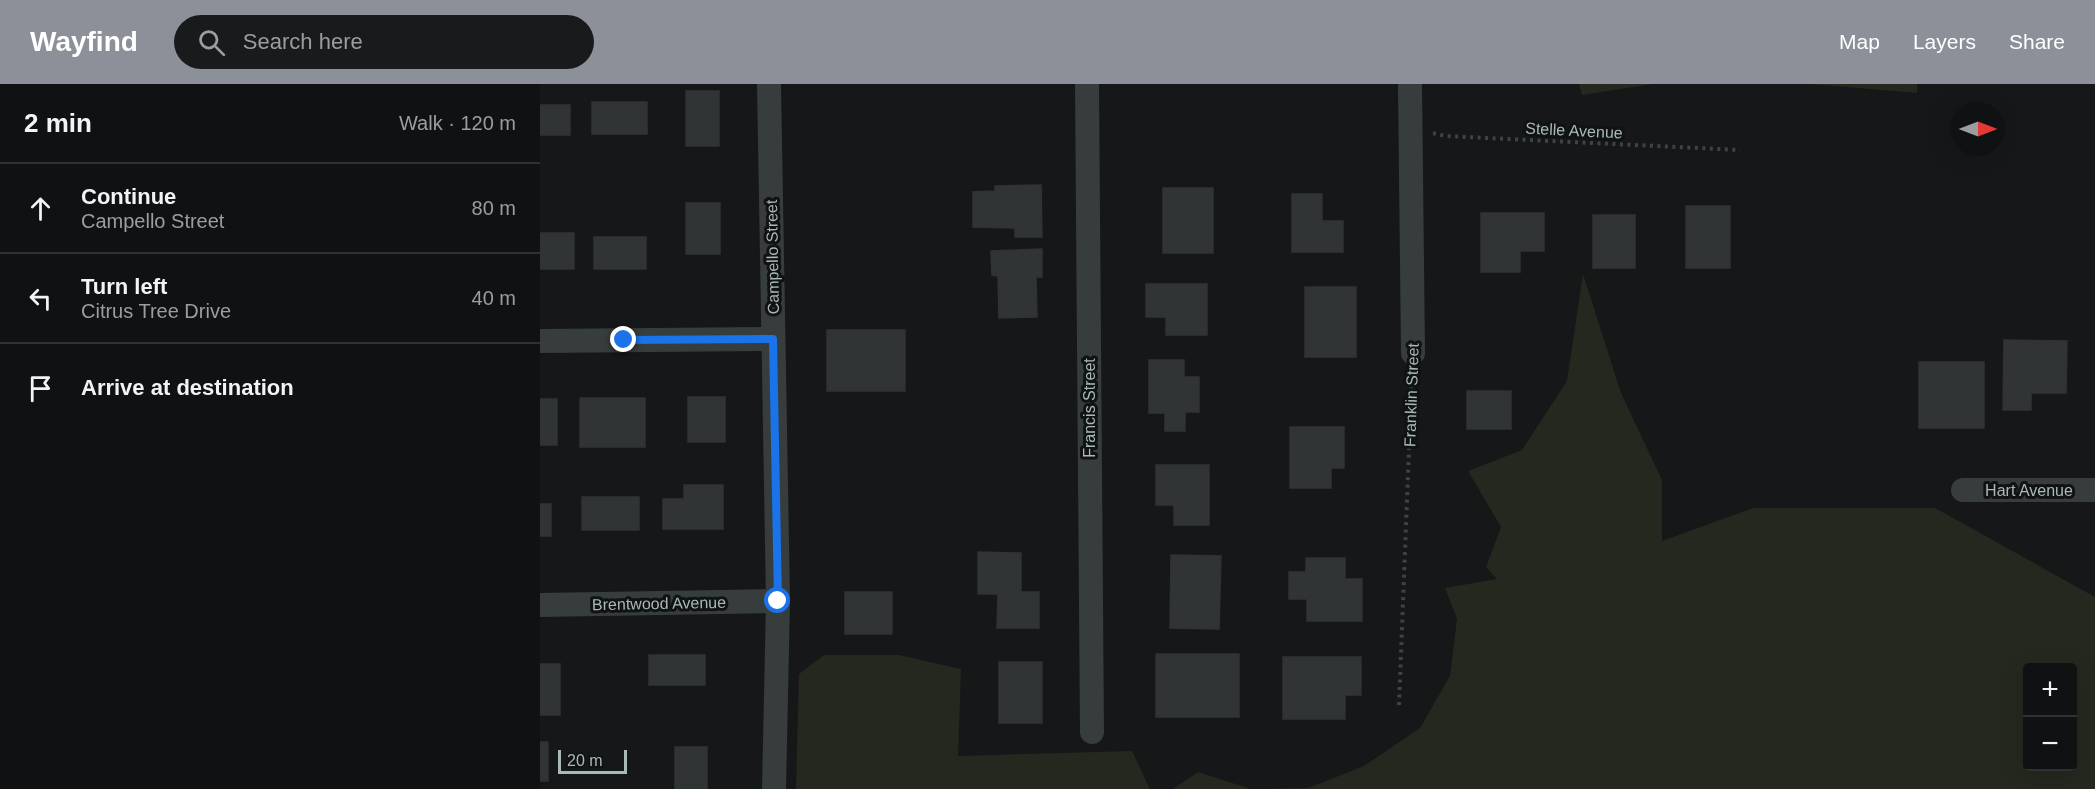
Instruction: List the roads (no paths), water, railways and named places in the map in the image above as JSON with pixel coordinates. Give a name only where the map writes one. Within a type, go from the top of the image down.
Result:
[{"type":"street","name":"Campello Street","points":[[769,84],[778,601],[774,789]]},
{"type":"street","name":"Francis Street","points":[[1087,84],[1092,732]]},
{"type":"street","name":"Franklin Street","points":[[1410,84],[1413,353]]},
{"type":"street","points":[[540,341],[773,339]]},
{"type":"street","name":"Hart Avenue","points":[[1963,490],[2095,490]]},
{"type":"street","name":"Brentwood Avenue","points":[[540,605],[778,601]]}]
